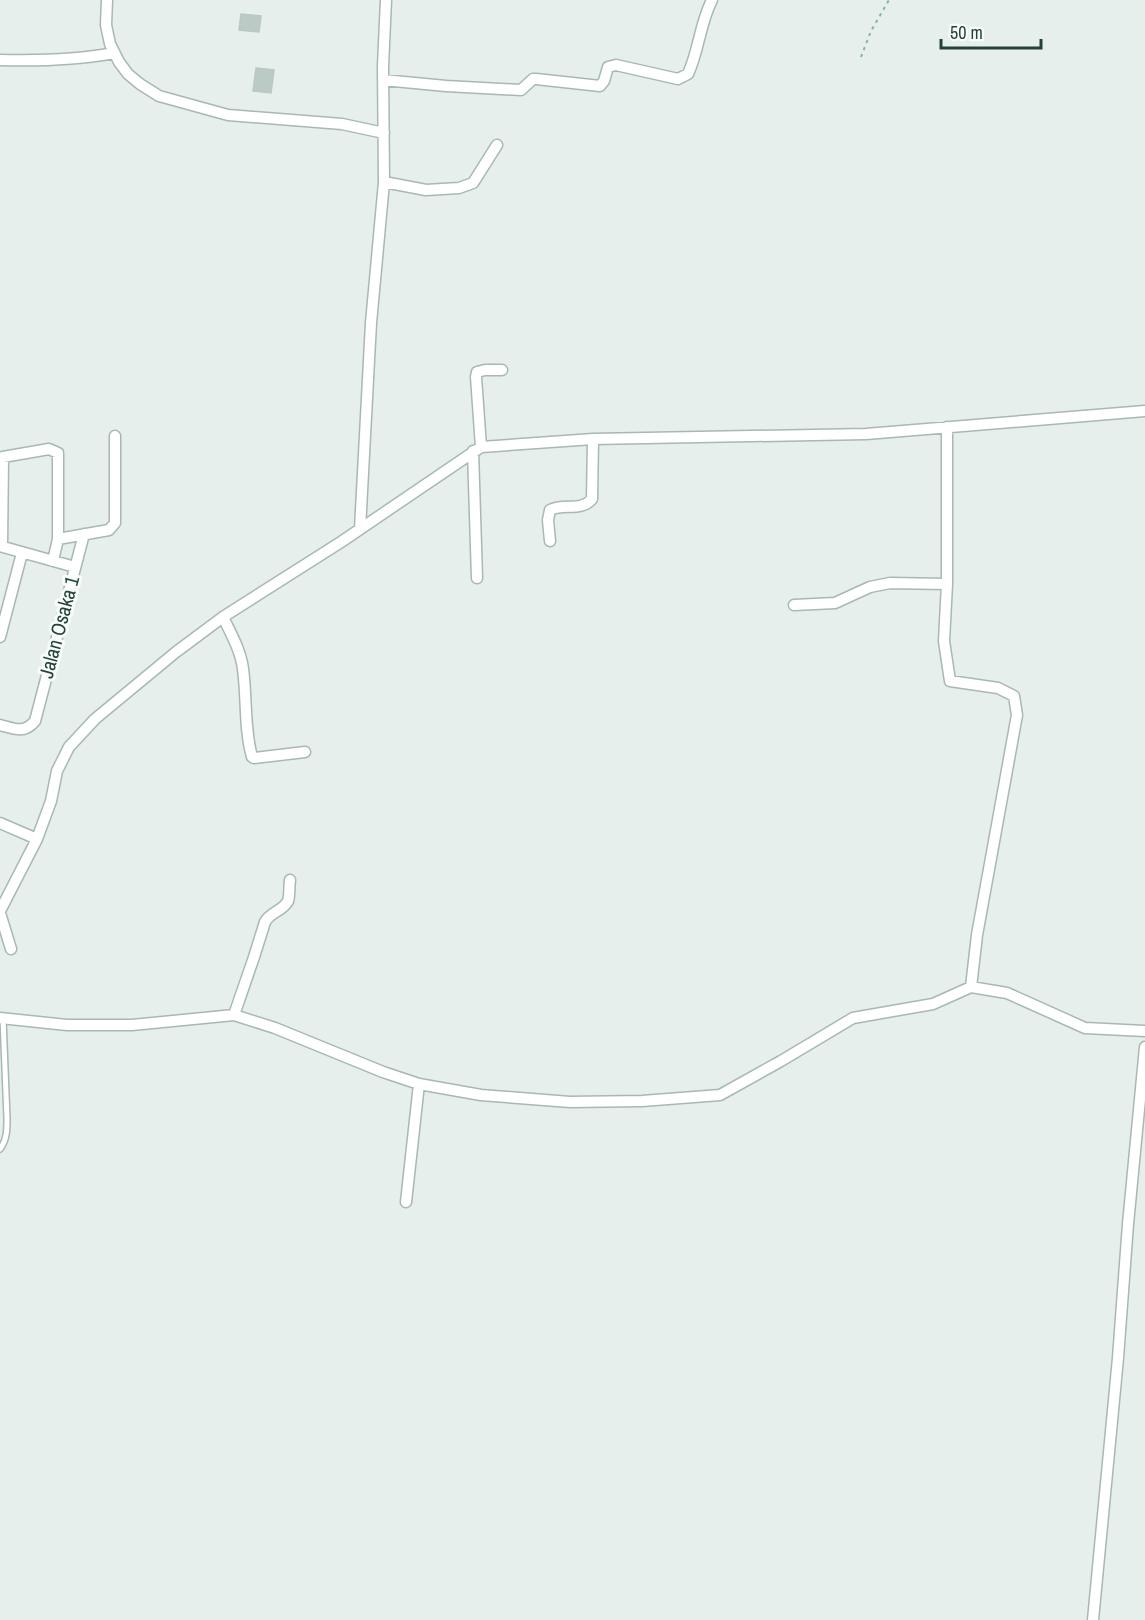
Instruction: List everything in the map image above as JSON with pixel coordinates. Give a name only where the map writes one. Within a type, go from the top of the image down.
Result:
[{"type":"street","points":[[107,0],[106,25],[110,44],[118,63],[140,84],[159,96],[228,116],[342,123],[384,133]]},
{"type":"street","points":[[360,529],[371,322],[384,182],[383,80],[386,0]]},
{"type":"street","points":[[383,80],[521,90],[537,78],[600,86],[611,65],[678,78],[688,74],[693,64],[705,15],[712,0]]},
{"type":"street","points":[[0,60],[93,57],[114,53]]},
{"type":"street","points":[[384,182],[426,190],[459,188],[473,183],[497,145]]},
{"type":"street","points":[[477,578],[476,378],[477,372],[502,370]]},
{"type":"street","points":[[12,949],[0,912],[16,876],[37,839],[51,801],[57,771],[69,747],[95,719],[176,652],[224,617],[360,529],[477,449],[593,439],[866,434],[1145,411]]},
{"type":"street","points":[[947,427],[947,584],[944,641],[950,681],[998,688],[1014,696],[1017,715],[977,935],[971,987]]},
{"type":"street","points":[[58,539],[110,530],[115,523],[115,436]]},
{"type":"street","points":[[550,541],[548,520],[550,510],[555,507],[584,506],[592,499],[593,439]]},
{"type":"street","points":[[53,561],[58,539],[58,453],[49,449],[3,457],[1,546],[22,553],[75,567]]},
{"type":"street","name":"Jalan Osaka 1","points":[[0,725],[19,730],[29,728],[35,720],[84,534]]},
{"type":"street","points":[[0,637],[22,553]]},
{"type":"street","points":[[794,605],[835,603],[870,586],[890,583],[947,584]]},
{"type":"street","points":[[224,617],[240,654],[243,668],[252,757],[305,752]]},
{"type":"street","points":[[0,823],[37,839]]},
{"type":"street","points":[[234,1015],[265,922],[268,916],[286,904],[289,899],[290,880]]},
{"type":"street","points":[[1,1018],[67,1025],[132,1025],[234,1015],[275,1028],[383,1072],[419,1084],[481,1095],[570,1102],[642,1101],[720,1095],[854,1018],[933,1004],[971,987],[1007,993],[1085,1028],[1145,1031]]},
{"type":"street","points":[[1093,1620],[1145,1047]]},
{"type":"street","points":[[406,1202],[419,1084]]},
{"type":"lane","points":[[0,1149],[6,1133],[7,1119],[1,1018]]},
{"type":"path","points":[[861,57],[871,32],[889,0]]},
{"type":"building","points":[[241,14],[261,16],[259,32],[239,30]]},
{"type":"building","points":[[256,68],[274,70],[271,93],[253,91]]}]
